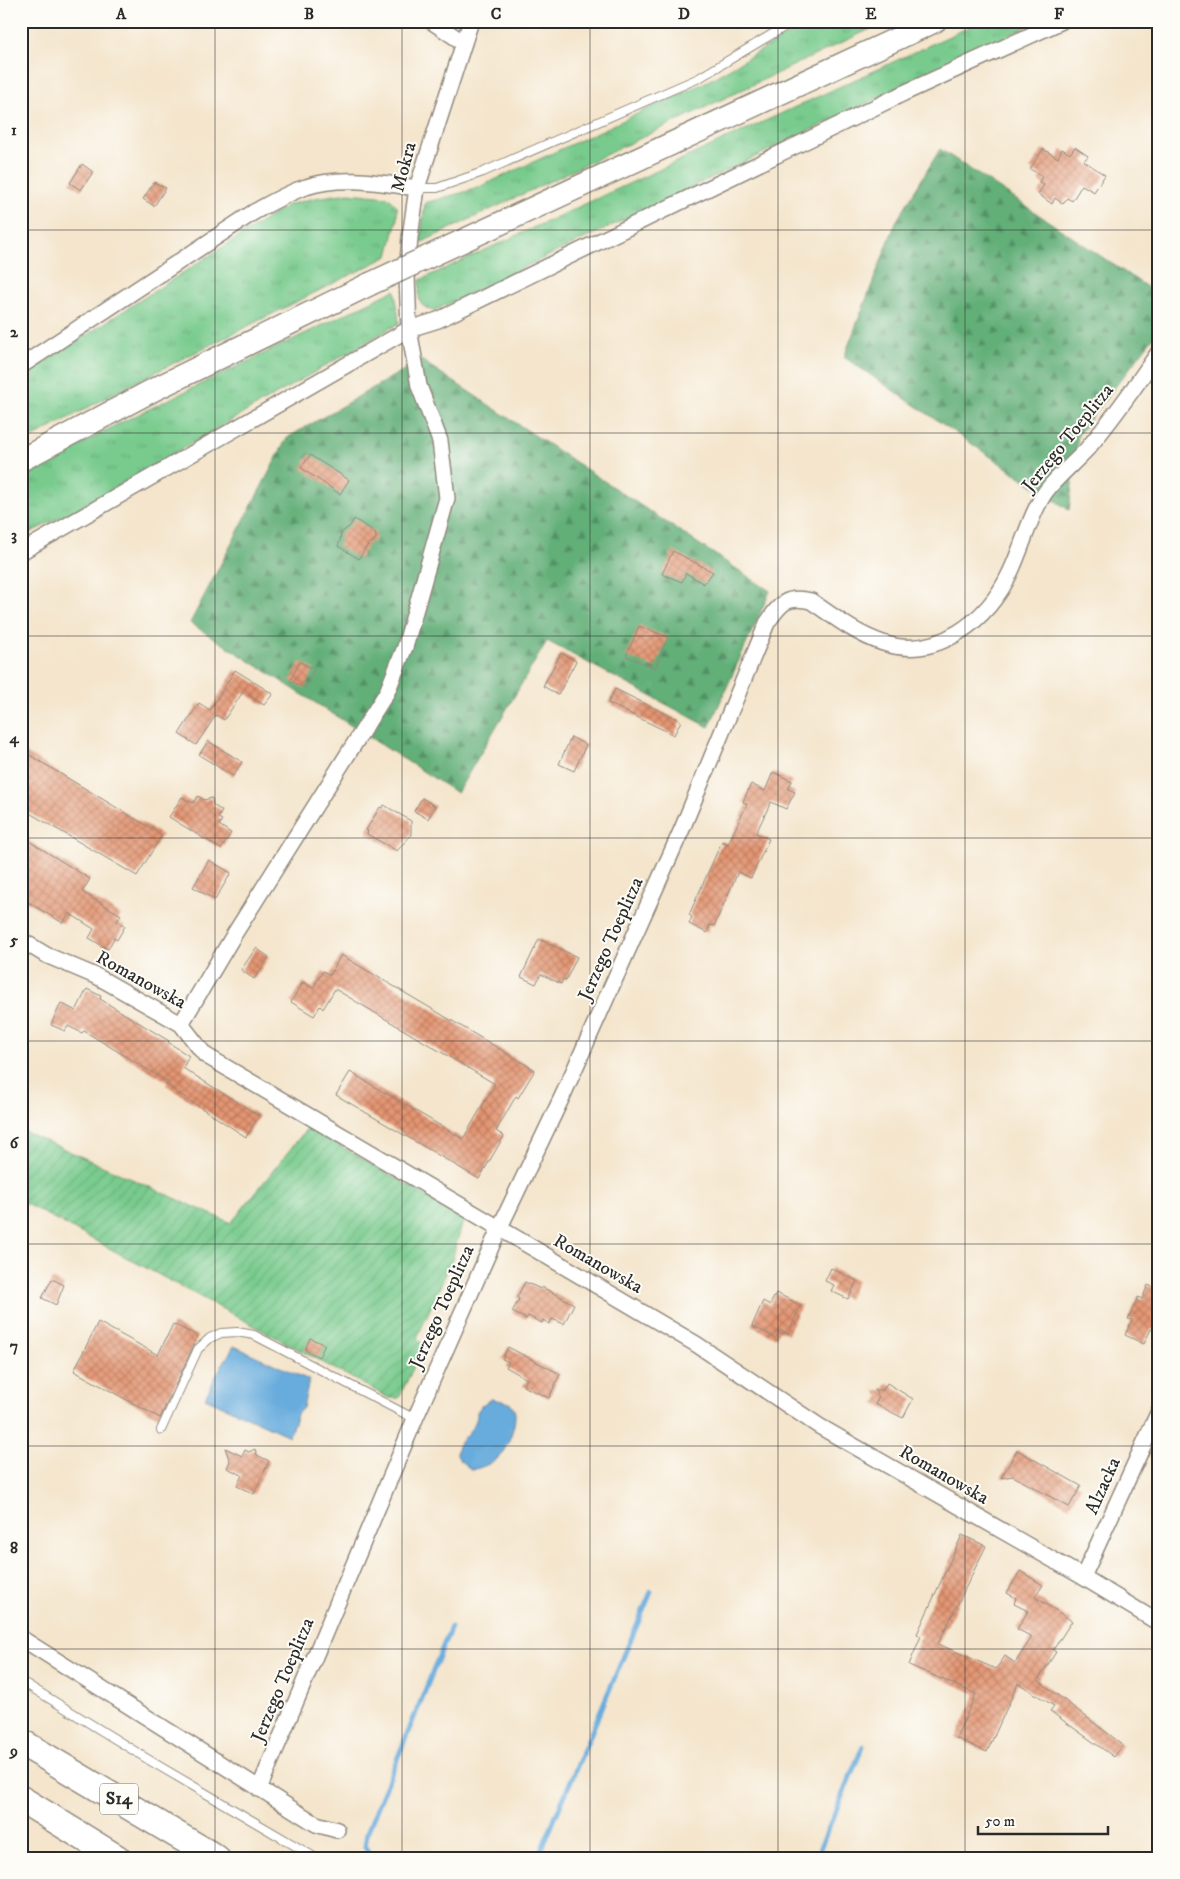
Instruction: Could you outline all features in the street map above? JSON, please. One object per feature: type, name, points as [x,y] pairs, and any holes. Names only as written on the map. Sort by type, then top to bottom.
[{"type":"highway","name":"S14","points":[[21,1742],[216,1858]]},
{"type":"highway","name":"S14","points":[[21,1799],[118,1858]]},
{"type":"main road","points":[[21,460],[155,389],[370,284],[935,21]]},
{"type":"street","points":[[431,21],[464,43]]},
{"type":"street","name":"Mokra","points":[[181,1024],[235,934],[387,692],[405,647],[447,498],[440,441],[419,386],[408,329],[407,276],[410,237],[417,188],[427,152],[438,124],[470,21]]},
{"type":"street","points":[[21,552],[408,329],[438,320],[904,93],[1062,21]]},
{"type":"street","points":[[21,366],[254,212],[286,194],[306,186],[327,182],[358,182],[417,188]]},
{"type":"street","name":"Jerzego Toeplitza","points":[[259,1789],[415,1419],[499,1229],[563,1095],[682,829],[763,631],[775,611],[789,599],[802,598],[811,601],[862,634],[884,643],[900,646],[933,644],[955,635],[968,627],[978,619],[1001,590],[1047,491],[1087,449],[1136,386],[1159,352]]},
{"type":"street","name":"Romanowska","points":[[21,940],[46,955],[98,977],[181,1024],[205,1056],[696,1344],[819,1426],[1159,1623]]},
{"type":"street","name":"Alzacka","points":[[1082,1577],[1159,1411]]},
{"type":"street","points":[[21,1638],[316,1824],[337,1830]]},
{"type":"lane","points":[[417,188],[437,188],[483,172],[699,78],[794,21]]},
{"type":"lane","points":[[161,1430],[198,1349],[210,1338],[221,1333],[237,1332],[254,1335],[415,1419]]},
{"type":"lane","points":[[21,1681],[316,1858]]},
{"type":"green space","points":[[814,21],[887,21],[420,243],[425,203],[475,189],[708,81]]},
{"type":"green space","points":[[982,21],[1039,21],[433,311],[423,306],[419,299],[420,280]]},
{"type":"green space","points":[[940,149],[1159,295],[1159,330],[1078,435],[1069,510],[844,357],[896,222]]},
{"type":"green space","points":[[349,193],[388,197],[397,206],[397,219],[388,256],[118,391],[21,444],[21,377],[288,205],[315,198]]},
{"type":"green space","points":[[395,290],[399,323],[87,504],[21,537],[21,479],[112,427]]},
{"type":"green space","points":[[421,360],[770,591],[709,727],[547,641],[457,793],[190,623],[287,438]]},
{"type":"green space","points":[[308,1127],[464,1218],[451,1262],[417,1338],[424,1345],[399,1398],[389,1398],[21,1201],[21,1130],[231,1223]]},
{"type":"water","points":[[234,1346],[309,1380],[303,1408],[297,1414],[289,1436],[205,1398]]},
{"type":"water","points":[[491,1399],[506,1402],[513,1407],[515,1418],[512,1434],[502,1454],[496,1460],[473,1470],[462,1462],[457,1455],[457,1448],[476,1421],[477,1412],[482,1405]]},
{"type":"building","points":[[1075,147],[1088,156],[1084,161],[1105,175],[1094,192],[1082,185],[1072,201],[1067,198],[1063,204],[1055,198],[1052,204],[1038,194],[1044,185],[1039,182],[1042,176],[1030,169],[1043,149],[1058,158],[1062,149],[1070,154]]},
{"type":"building","points":[[82,164],[93,172],[81,190],[70,183]]},
{"type":"building","points":[[154,182],[166,188],[154,206],[143,199]]},
{"type":"building","points":[[310,455],[349,480],[340,494],[301,468]]},
{"type":"building","points":[[354,519],[375,532],[376,538],[373,542],[369,543],[359,559],[338,546],[341,533],[350,526]]},
{"type":"building","points":[[673,551],[713,572],[704,584],[686,573],[682,582],[662,574]]},
{"type":"building","points":[[639,626],[668,637],[655,668],[626,656]]},
{"type":"building","points":[[561,653],[576,661],[558,695],[543,686]]},
{"type":"building","points":[[300,662],[314,669],[305,688],[290,681]]},
{"type":"building","points":[[235,670],[273,694],[264,705],[243,692],[224,720],[216,715],[196,745],[179,734],[199,703],[210,710]]},
{"type":"building","points":[[615,689],[681,721],[674,735],[608,703]]},
{"type":"building","points":[[571,737],[586,745],[574,771],[559,764]]},
{"type":"building","points":[[208,741],[242,762],[233,776],[199,755]]},
{"type":"building","points":[[21,750],[162,835],[137,876],[21,808]]},
{"type":"building","points":[[773,772],[792,781],[788,789],[795,792],[786,809],[771,802],[756,833],[769,839],[751,878],[738,872],[714,926],[710,925],[707,933],[689,924],[692,917],[689,915],[722,841],[728,844],[747,804],[743,802],[751,784],[765,791]]},
{"type":"building","points":[[198,796],[204,800],[212,798],[213,805],[222,811],[218,818],[222,820],[219,825],[231,833],[221,849],[169,817],[182,797],[193,803]]},
{"type":"building","points":[[422,798],[435,806],[428,819],[414,811]]},
{"type":"building","points":[[384,805],[411,821],[411,835],[397,851],[367,834],[368,831],[366,830],[380,807],[382,808]]},
{"type":"building","points":[[21,836],[90,879],[82,892],[121,915],[117,921],[125,926],[117,940],[114,938],[108,949],[89,938],[94,929],[69,913],[63,923],[21,898]]},
{"type":"building","points":[[209,860],[231,873],[215,900],[193,887]]},
{"type":"building","points":[[539,939],[577,957],[566,980],[563,979],[561,984],[541,974],[536,984],[521,977]]},
{"type":"building","points":[[256,948],[269,957],[254,979],[241,970]]},
{"type":"building","points":[[341,955],[535,1070],[518,1098],[516,1096],[496,1131],[504,1136],[479,1179],[336,1095],[350,1072],[463,1139],[495,1084],[335,989],[323,1009],[320,1006],[314,1016],[291,1002],[303,982],[313,988],[323,971],[330,975]]},
{"type":"building","points":[[87,989],[101,996],[100,999],[169,1041],[189,1056],[183,1068],[259,1116],[246,1137],[166,1085],[168,1082],[84,1031],[82,1033],[68,1026],[65,1031],[51,1025],[61,1003],[76,1011]]},
{"type":"building","points":[[831,1268],[857,1281],[848,1299],[831,1291],[834,1285],[825,1281]]},
{"type":"building","points":[[52,1279],[64,1285],[56,1305],[42,1298]]},
{"type":"building","points":[[525,1282],[541,1289],[542,1287],[574,1304],[564,1324],[552,1319],[549,1324],[543,1320],[542,1323],[528,1316],[526,1319],[512,1312]]},
{"type":"building","points":[[1148,1285],[1159,1290],[1159,1321],[1155,1331],[1151,1329],[1144,1344],[1125,1335],[1132,1320],[1128,1319],[1138,1297],[1142,1299]]},
{"type":"building","points":[[776,1293],[801,1305],[788,1334],[779,1330],[776,1338],[752,1326],[763,1301],[770,1305]]},
{"type":"building","points":[[98,1322],[158,1355],[173,1324],[198,1336],[160,1418],[74,1371]]},
{"type":"building","points":[[310,1338],[325,1345],[319,1357],[305,1350]]},
{"type":"building","points":[[508,1347],[560,1374],[549,1398],[523,1386],[527,1379],[506,1367],[509,1362],[502,1359]]},
{"type":"building","points":[[887,1383],[913,1399],[903,1418],[875,1404],[879,1397],[874,1390],[883,1390]]},
{"type":"building","points":[[225,1448],[242,1456],[245,1450],[249,1452],[255,1449],[257,1455],[269,1461],[254,1494],[237,1486],[242,1475],[227,1468],[230,1461]]},
{"type":"building","points":[[1017,1450],[1081,1486],[1069,1507],[1013,1476],[1001,1478]]},
{"type":"building","points":[[962,1535],[986,1546],[938,1644],[996,1669],[1005,1656],[1015,1663],[1032,1637],[1017,1629],[1028,1611],[1014,1604],[1016,1598],[1007,1593],[1020,1571],[1043,1585],[1035,1597],[1072,1621],[1053,1650],[1056,1652],[1038,1680],[1123,1745],[1114,1757],[1050,1711],[1054,1706],[1018,1683],[987,1752],[956,1738],[976,1694],[909,1665],[921,1636],[917,1634]]},
{"type":"waterway","points":[[538,1858],[651,1592]]},
{"type":"waterway","points":[[372,1858],[365,1847],[367,1833],[451,1627]]},
{"type":"waterway","points":[[816,1858],[863,1746]]}]
